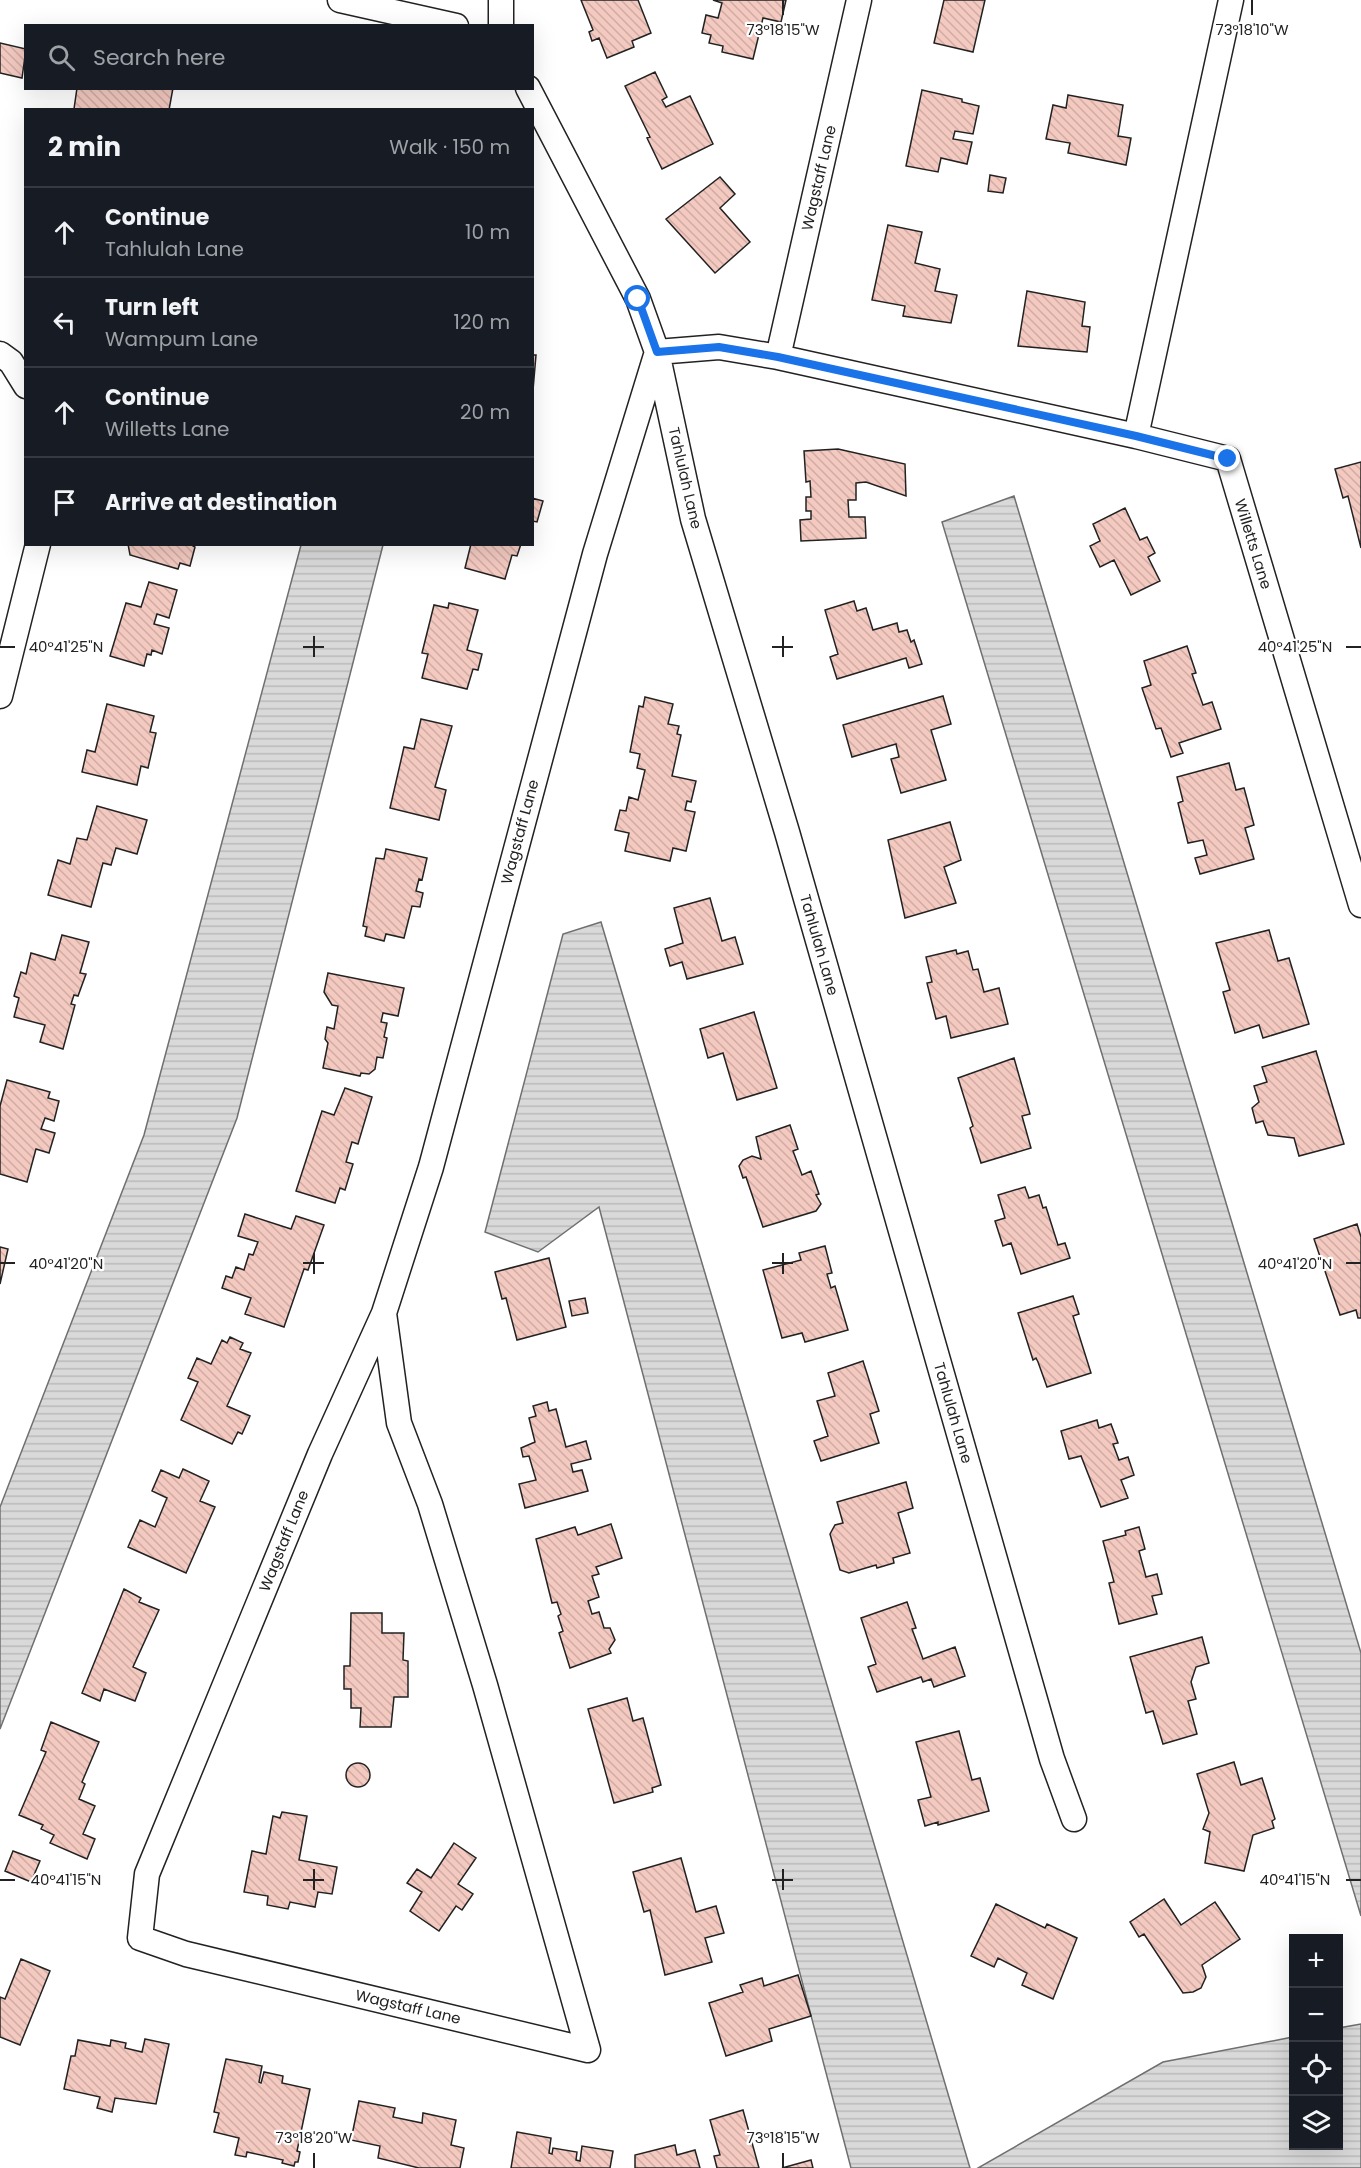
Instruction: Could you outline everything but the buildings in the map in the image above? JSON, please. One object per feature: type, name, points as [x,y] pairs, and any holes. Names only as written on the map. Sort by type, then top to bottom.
[{"type":"street","points":[[340,0],[447,24]]},
{"type":"street","points":[[501,0],[501,24]]},
{"type":"street","name":"Wagstaff Lane","points":[[778,357],[859,0]]},
{"type":"street","points":[[657,352],[719,347],[778,357],[1136,436],[1231,0]]},
{"type":"street","name":"Tahlulah Lane","points":[[529,90],[638,299],[657,352],[693,519],[787,831],[1052,1759],[1074,1819]]},
{"type":"street","name":"Wagstaff Lane","points":[[384,1313],[399,1423],[430,1504],[485,1685],[588,2050],[186,1954],[140,1938],[147,1874],[320,1454],[384,1313],[431,1167],[595,554],[657,352]]},
{"type":"street","points":[[0,354],[11,362],[24,383]]},
{"type":"street","name":"Willetts Lane","points":[[1136,436],[1228,459],[1361,905]]},
{"type":"street","points":[[0,696],[38,546]]},
{"type":"shaded area","points":[[1014,496],[1361,1653],[1361,1916],[942,522]]},
{"type":"shaded area","points":[[301,546],[383,546],[237,1118],[0,1729],[0,1507],[144,1135]]},
{"type":"shaded area","points":[[601,922],[970,2168],[851,2168],[599,1207],[538,1252],[485,1232],[563,934]]},
{"type":"shaded area","points":[[1361,2024],[1361,2168],[978,2168],[1163,2062],[1289,2038],[1289,2150],[1343,2150],[1343,2027]]},
{"type":"route","points":[[638,299],[657,352],[719,347],[778,357],[1136,436],[1228,459]]}]
